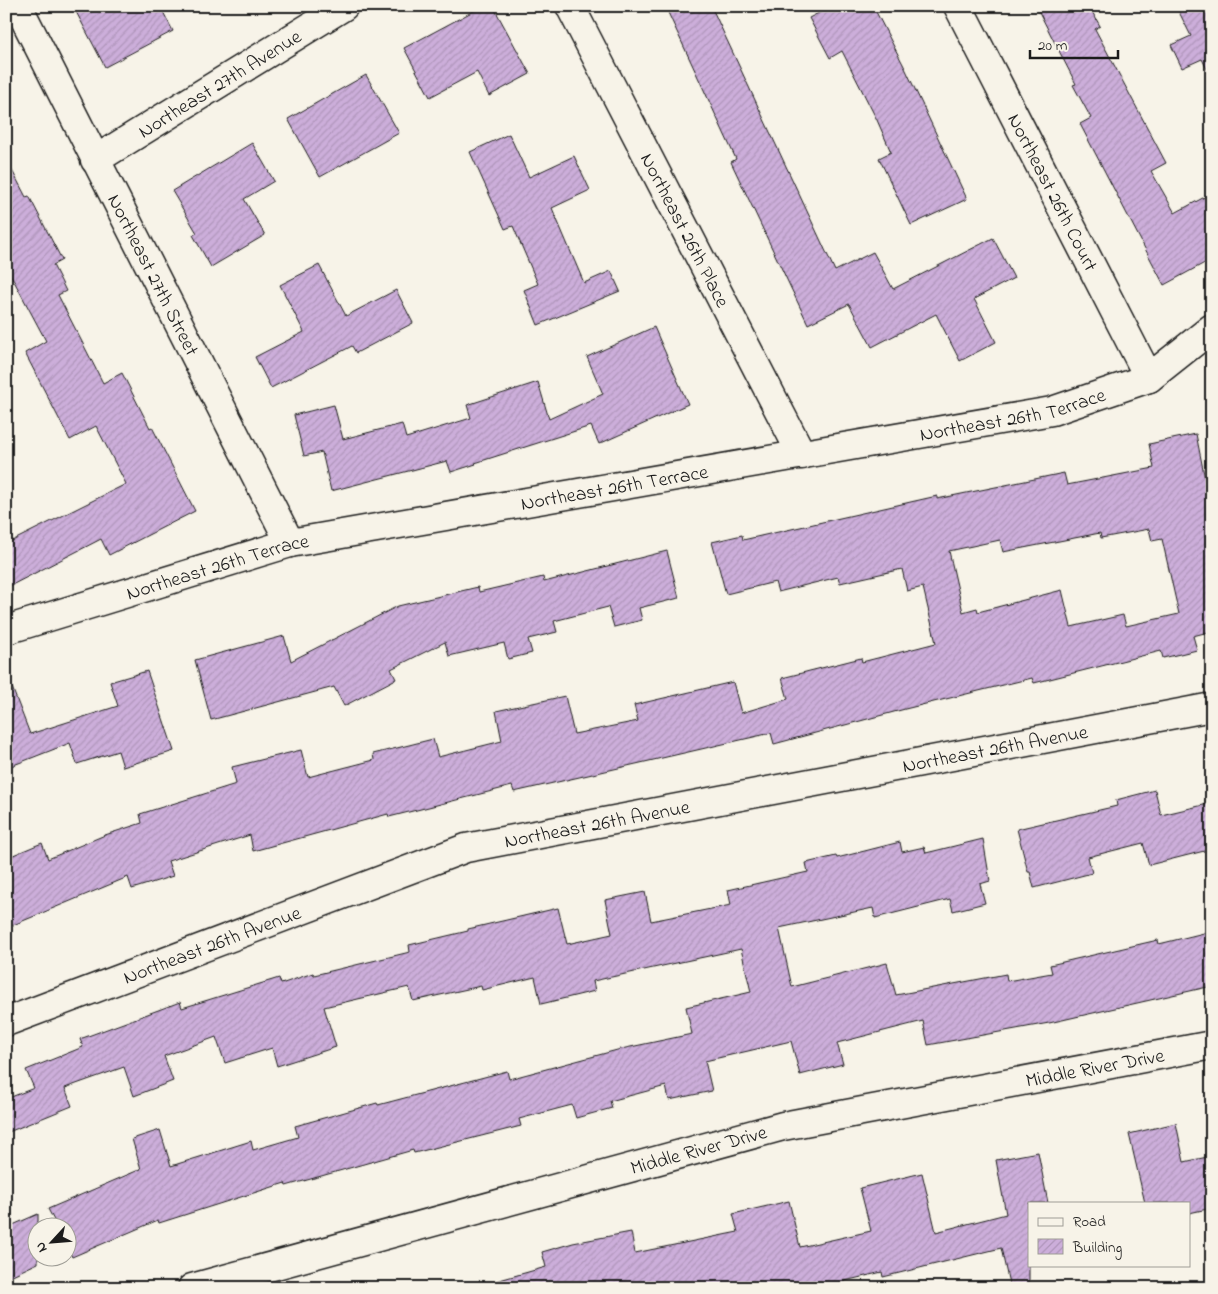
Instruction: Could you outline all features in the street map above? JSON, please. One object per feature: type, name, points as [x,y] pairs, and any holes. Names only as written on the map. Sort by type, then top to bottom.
[{"type":"street","name":"Northeast 27th Street","points":[[18,6],[290,543]]},
{"type":"street","name":"Northeast 27th Avenue","points":[[95,160],[344,6]]},
{"type":"street","name":"Northeast 26th Place","points":[[570,6],[802,455]]},
{"type":"street","name":"Northeast 26th Court","points":[[958,6],[1149,378]]},
{"type":"street","name":"Northeast 26th Terrace","points":[[6,630],[290,543],[1052,411],[1149,378],[1212,328]]},
{"type":"street","name":"Northeast 26th Avenue","points":[[6,1022],[466,848],[1212,707]]},
{"type":"street","name":"Middle River Drive","points":[[192,1288],[783,1126],[1212,1045]]},
{"type":"building","points":[[73,6],[160,6],[173,31],[105,67]]},
{"type":"building","points":[[483,6],[493,6],[530,74],[489,96],[477,72],[430,97],[404,48]]},
{"type":"building","points":[[665,6],[711,6],[835,271],[873,252],[893,289],[993,238],[1014,278],[974,299],[996,342],[960,361],[936,314],[872,347],[849,304],[808,324],[731,162],[736,159]]},
{"type":"building","points":[[832,6],[873,6],[905,68],[967,199],[911,225],[879,158],[891,152],[877,120],[842,51],[830,58],[809,18]]},
{"type":"building","points":[[1036,6],[1089,6],[1100,26],[1095,29],[1166,163],[1151,171],[1175,213],[1212,193],[1212,259],[1164,285],[1080,124],[1091,118],[1073,85],[1076,84]]},
{"type":"building","points":[[1176,6],[1212,6],[1212,79],[1202,59],[1182,68],[1171,45],[1191,36]]},
{"type":"building","points":[[366,75],[399,133],[320,177],[288,119]]},
{"type":"building","points":[[509,134],[529,177],[574,156],[590,190],[552,208],[584,283],[611,271],[620,291],[538,325],[524,290],[538,284],[513,226],[505,229],[470,152]]},
{"type":"building","points":[[252,143],[274,181],[244,199],[265,235],[211,267],[193,235],[197,233],[172,191]]},
{"type":"building","points":[[6,159],[26,197],[29,196],[62,260],[53,265],[66,291],[58,295],[103,383],[122,373],[195,511],[109,555],[101,539],[6,588],[6,544],[126,484],[96,426],[70,440],[25,353],[46,341],[6,266]]},
{"type":"building","points":[[319,265],[346,316],[396,290],[413,323],[356,353],[352,346],[271,388],[255,357],[304,332],[280,285]]},
{"type":"building","points":[[654,327],[688,404],[599,444],[591,426],[451,472],[447,461],[331,491],[322,452],[304,456],[294,415],[334,405],[343,439],[402,424],[406,438],[471,418],[467,405],[538,382],[549,419],[603,394],[587,357]]},
{"type":"building","points":[[1196,434],[1212,514],[1212,631],[1193,636],[1197,650],[1163,658],[1161,651],[1034,683],[1032,678],[774,744],[771,733],[514,792],[512,786],[389,817],[388,814],[253,851],[250,835],[168,861],[173,876],[132,889],[128,877],[6,928],[6,858],[42,843],[48,859],[105,835],[142,823],[140,814],[236,784],[232,767],[301,750],[308,777],[374,760],[373,754],[433,739],[438,757],[502,741],[496,711],[565,696],[574,734],[638,721],[634,705],[733,682],[741,713],[788,699],[782,678],[861,658],[862,662],[936,643],[923,587],[907,591],[902,569],[840,583],[838,577],[778,592],[775,582],[726,594],[712,542],[742,535],[743,540],[937,496],[937,499],[1064,473],[1067,485],[1154,468],[1149,444]],"holes":[[[1149,529],[1152,541],[1162,539],[1179,614],[1126,626],[1123,615],[1071,627],[1062,590],[978,612],[977,608],[963,612],[949,551],[1000,540],[1003,552],[1100,533],[1101,538]]]},
{"type":"building","points":[[667,551],[679,598],[639,608],[642,620],[614,627],[608,607],[554,621],[557,632],[528,639],[532,653],[508,659],[504,643],[449,656],[445,642],[391,669],[396,679],[344,706],[334,687],[211,720],[195,660],[284,636],[291,661],[398,606],[478,587],[479,592],[543,577],[544,582]]},
{"type":"building","points":[[147,671],[174,751],[123,767],[118,751],[77,764],[70,743],[6,768],[6,678],[8,677],[30,734],[118,706],[110,682]]},
{"type":"building","points":[[1155,790],[1161,815],[1212,803],[1212,849],[1149,865],[1143,843],[1088,857],[1092,873],[1034,888],[1017,829],[1117,806],[1116,800]]},
{"type":"building","points":[[983,839],[990,881],[980,884],[985,903],[953,911],[950,899],[875,918],[873,908],[779,928],[792,987],[887,963],[896,995],[1006,974],[1007,981],[1052,973],[1050,965],[1158,940],[1159,944],[1212,931],[1212,986],[1049,1023],[928,1045],[923,1021],[837,1043],[843,1064],[800,1075],[791,1041],[705,1061],[712,1091],[669,1100],[666,1086],[610,1101],[612,1108],[576,1118],[572,1105],[519,1119],[521,1126],[414,1153],[413,1150],[286,1186],[285,1183],[159,1223],[158,1220],[78,1254],[78,1216],[52,1216],[48,1209],[141,1169],[132,1139],[160,1130],[171,1166],[251,1141],[253,1150],[298,1137],[295,1126],[377,1103],[378,1105],[507,1071],[509,1079],[621,1049],[692,1034],[686,1007],[751,992],[741,949],[593,981],[595,991],[541,1004],[535,977],[482,990],[481,986],[413,1001],[409,987],[324,1007],[336,1047],[277,1066],[272,1048],[225,1063],[216,1037],[164,1056],[173,1081],[134,1096],[124,1067],[65,1088],[72,1106],[6,1133],[6,1099],[34,1088],[26,1070],[83,1047],[80,1039],[180,1002],[182,1008],[279,978],[281,984],[313,973],[314,975],[410,952],[409,945],[558,908],[567,944],[612,934],[605,900],[645,892],[651,921],[731,905],[728,890],[808,872],[806,863],[836,856],[837,858],[900,842],[902,852],[924,847],[926,853]]},
{"type":"building","points":[[1176,1123],[1184,1162],[1212,1156],[1212,1208],[1190,1213],[1190,1202],[1145,1202],[1129,1134]]},
{"type":"building","points":[[1038,1152],[1048,1202],[1028,1202],[1029,1288],[1010,1288],[1001,1248],[883,1277],[882,1272],[816,1288],[497,1288],[496,1281],[546,1267],[542,1252],[573,1243],[631,1232],[635,1253],[738,1232],[733,1214],[789,1201],[800,1247],[871,1231],[860,1188],[922,1173],[936,1232],[1006,1214],[996,1160]]},
{"type":"building","points":[[28,1218],[28,1266],[32,1266],[6,1278],[6,1228]]}]
